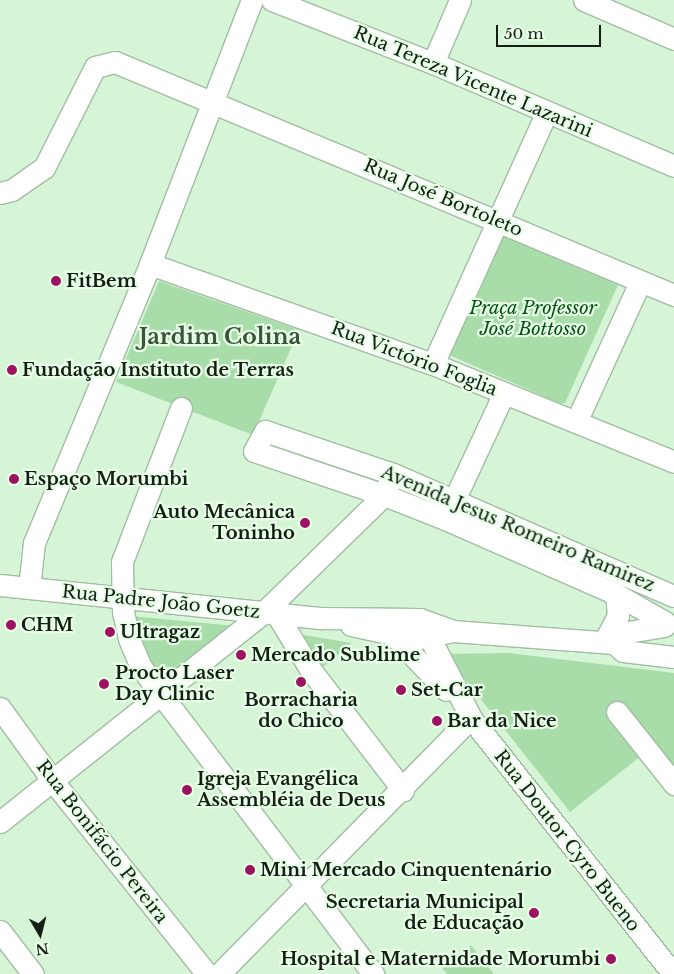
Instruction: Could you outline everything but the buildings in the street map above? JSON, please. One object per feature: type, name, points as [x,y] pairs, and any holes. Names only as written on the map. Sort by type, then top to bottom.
[{"type":"street","points":[[29,588],[34,543],[150,264],[252,0]]},
{"type":"street","name":"Rua Tereza Vicente Lazarini","points":[[272,0],[433,63],[546,114],[674,166]]},
{"type":"street","points":[[433,63],[460,0]]},
{"type":"street","points":[[584,0],[674,38]]},
{"type":"street","name":"Rua José Bortoleto","points":[[0,193],[12,190],[44,168],[95,66],[115,62],[498,220],[674,295]]},
{"type":"street","points":[[433,364],[546,114]]},
{"type":"street","name":"Rua Victório Foglia","points":[[150,264],[433,364],[674,462]]},
{"type":"street","points":[[576,422],[640,282]]},
{"type":"street","points":[[445,519],[504,393]]},
{"type":"street","points":[[181,408],[122,562],[123,598],[129,639],[141,667],[373,974]]},
{"type":"street","name":"Avenida Jesus Romeiro Ramirez","points":[[667,619],[616,594],[445,519],[384,495],[254,451],[265,431],[393,474],[454,498],[674,596]]},
{"type":"street","points":[[0,822],[160,693],[270,613],[384,495],[393,474]]},
{"type":"street","name":"Rua Padre João Goetz","points":[[0,585],[322,618],[417,624]]},
{"type":"street","points":[[609,642],[618,616],[616,594]]},
{"type":"street","points":[[270,613],[310,669],[403,790]]},
{"type":"street","name":"Rua Padre João Goetz","points":[[322,618],[396,638]]},
{"type":"street","points":[[609,642],[622,633],[667,619],[665,641],[674,656]]},
{"type":"street","points":[[396,638],[397,627],[417,624],[453,631],[609,642],[623,651],[674,656]]},
{"type":"street","points":[[396,638],[417,624]]},
{"type":"street","name":"Rua Doutor Cyro Bueno","points":[[417,624],[467,713]]},
{"type":"street","name":"Rua Doutor Cyro Bueno","points":[[396,638],[467,713],[673,974]]},
{"type":"street","name":"Rua Bonifácio Pereira","points":[[0,708],[52,780],[207,974]]},
{"type":"street","points":[[617,712],[674,784]]},
{"type":"street","points":[[219,974],[403,790],[467,713]]},
{"type":"street","points":[[0,931],[33,974]]},
{"type":"green space","name":"Praça Professor José Bottosso","points":[[502,236],[618,285],[565,403],[559,403],[449,355]]},
{"type":"green space","points":[[159,281],[299,330],[253,435],[116,382]]},
{"type":"green space","points":[[130,616],[235,626],[163,685],[147,663]]},
{"type":"green space","points":[[303,635],[352,643],[322,668],[301,642]]},
{"type":"green space","points":[[509,653],[674,673],[674,774],[641,756],[570,812],[445,654]]},
{"type":"green space","points":[[471,945],[494,974],[447,974],[442,968]]},
{"type":"place","name":"FitBem","points":[[56,281]]},
{"type":"place","name":"Fundação Instituto de Terras","points":[[12,370]]},
{"type":"place","name":"Espaço Morumbi","points":[[14,479]]},
{"type":"place","name":"Auto Mecânica Toninho","points":[[305,523]]},
{"type":"place","name":"CHM","points":[[11,625]]},
{"type":"place","name":"Ultragaz","points":[[110,632]]},
{"type":"place","name":"Mercado Sublime","points":[[241,655]]},
{"type":"place","name":"Borracharia do Chico","points":[[301,682]]},
{"type":"place","name":"Procto Laser Day Clinic","points":[[104,684]]},
{"type":"place","name":"Set-Car","points":[[401,690]]},
{"type":"place","name":"Bar da Nice","points":[[437,721]]},
{"type":"place","name":"Igreja Evangélica Assembléia de Deus","points":[[187,790]]},
{"type":"place","name":"Mini Mercado Cinquentenário","points":[[250,870]]},
{"type":"place","name":"Secretaria Municipal de Educação","points":[[534,913]]},
{"type":"place","name":"Hospital e Maternidade Morumbi","points":[[611,959]]},
{"type":"district","name":"Jardim Colina","points":[[220,337]]}]
